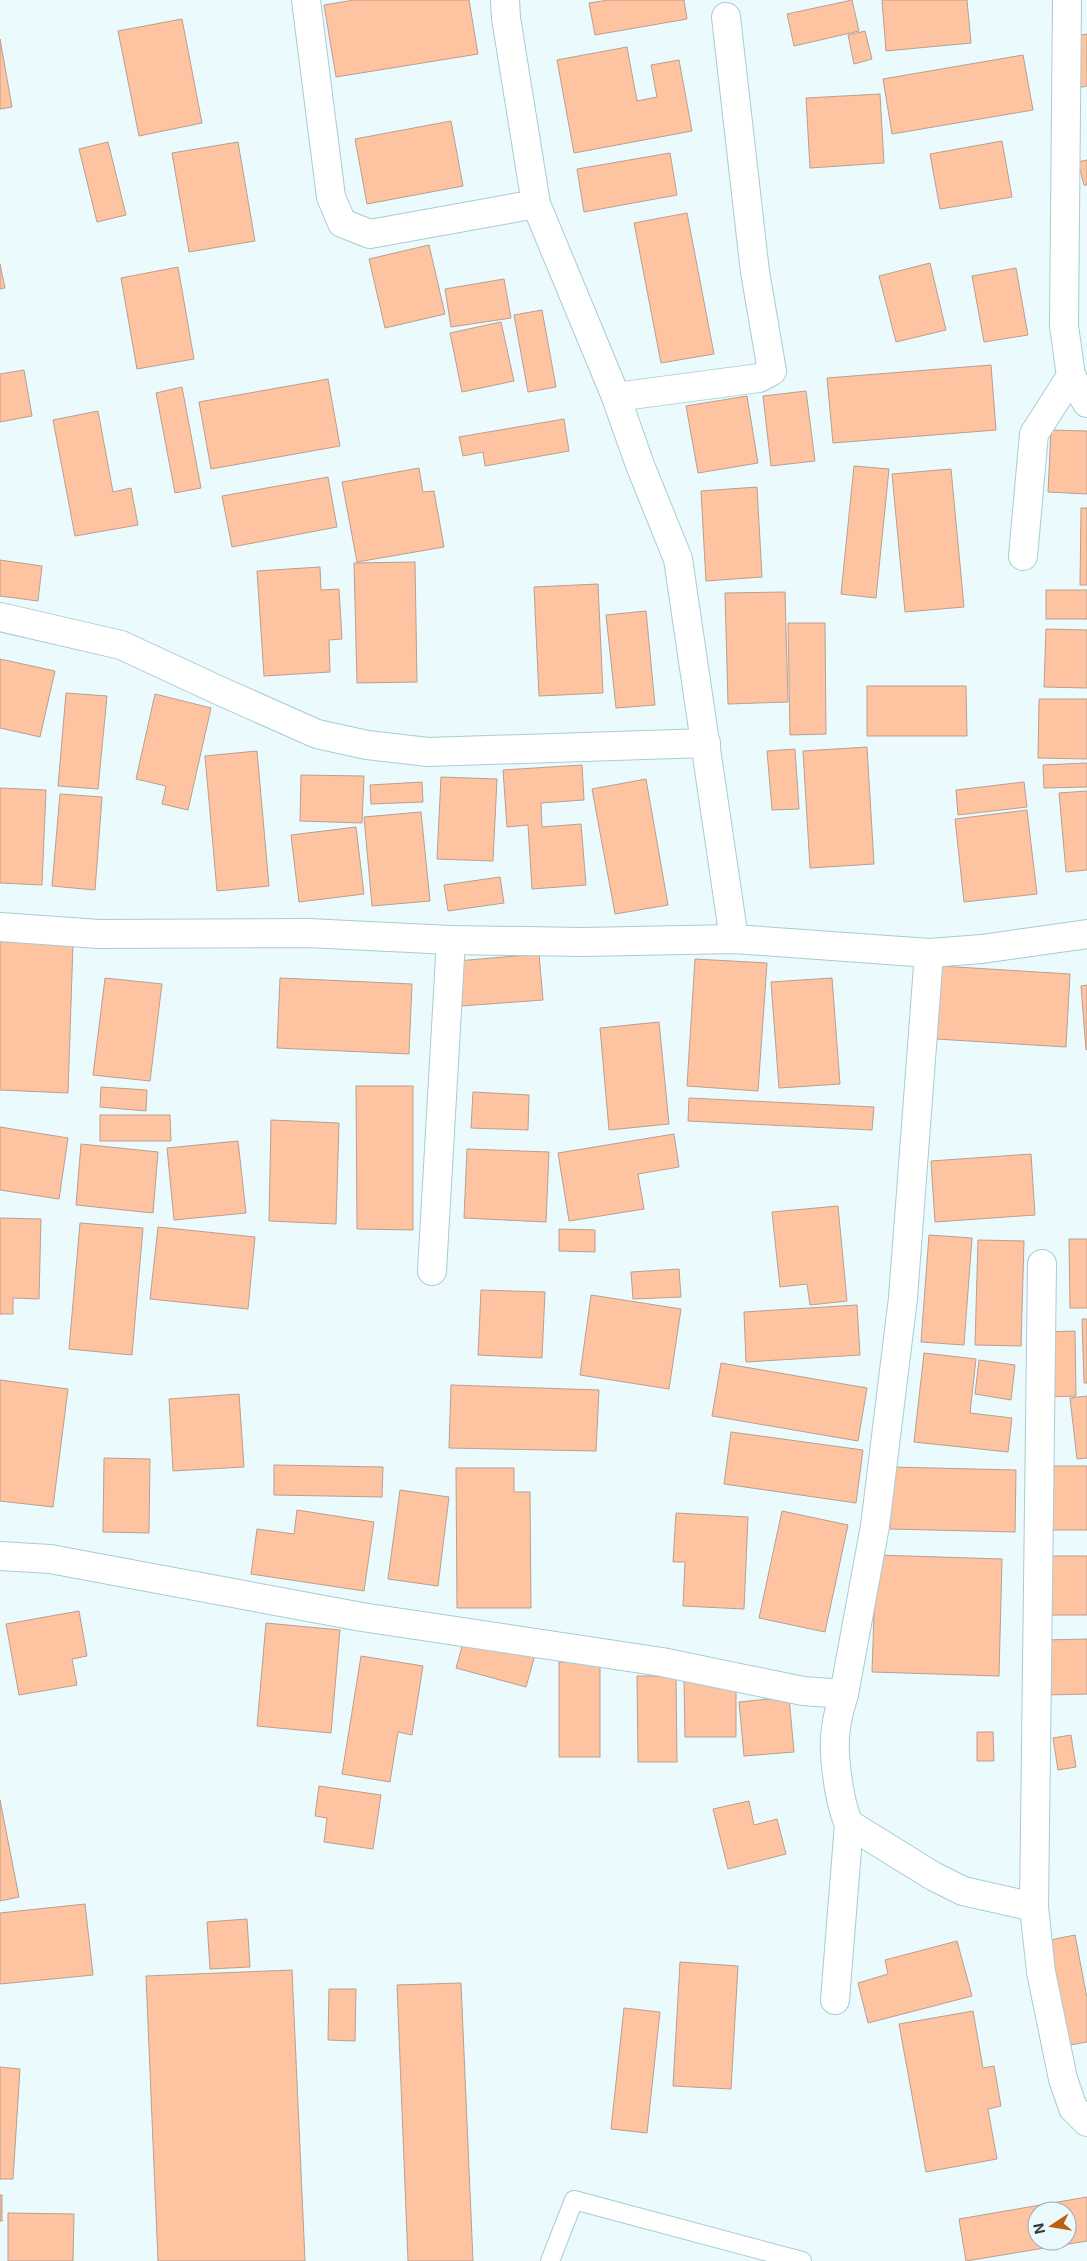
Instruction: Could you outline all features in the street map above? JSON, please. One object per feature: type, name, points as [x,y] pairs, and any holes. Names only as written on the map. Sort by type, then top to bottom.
[{"type":"street","points":[[306,0],[331,197],[342,223],[370,234],[536,204]]},
{"type":"street","points":[[505,0],[506,18],[536,204],[616,397],[678,559],[734,939]]},
{"type":"street","points":[[1066,0],[1064,326],[1071,376],[1087,404]]},
{"type":"street","points":[[616,397],[759,378],[772,371],[755,272],[726,17]]},
{"type":"street","points":[[1023,556],[1034,434],[1071,376]]},
{"type":"street","points":[[0,617],[121,645],[317,734],[367,745],[428,752],[706,743]]},
{"type":"street","points":[[0,927],[99,934],[308,933],[451,940],[583,942],[734,939],[929,954],[982,949],[1087,934]]},
{"type":"street","points":[[432,1271],[451,940]]},
{"type":"street","points":[[835,2000],[849,1824],[840,1796],[835,1730],[844,1694],[875,1526],[903,1298],[929,954]]},
{"type":"street","points":[[1042,1264],[1034,1907],[1041,1972],[1063,2078],[1073,2108],[1087,2122]]},
{"type":"street","points":[[0,1556],[50,1559],[362,1617],[662,1662],[803,1691],[844,1694]]},
{"type":"street","points":[[849,1824],[933,1876],[963,1891],[1034,1907]]},
{"type":"lane","points":[[550,2261],[574,2200],[802,2261]]},
{"type":"building","points":[[354,0],[469,0],[478,54],[336,77],[324,5]]},
{"type":"building","points":[[609,0],[684,0],[687,19],[595,35],[589,3]]},
{"type":"building","points":[[852,0],[859,31],[794,46],[787,14]]},
{"type":"building","points":[[882,0],[967,0],[971,43],[886,51]]},
{"type":"building","points":[[182,19],[202,123],[139,136],[118,31]]},
{"type":"building","points":[[865,31],[872,59],[854,64],[848,35]]},
{"type":"building","points":[[1087,34],[1087,86],[1078,88],[1069,37]]},
{"type":"building","points":[[0,39],[12,107],[0,109]]},
{"type":"building","points":[[627,47],[637,101],[657,97],[651,65],[679,60],[692,131],[574,153],[557,60]]},
{"type":"building","points":[[1023,55],[1033,110],[892,134],[883,79]]},
{"type":"building","points":[[880,94],[884,163],[810,168],[806,98]]},
{"type":"building","points":[[451,121],[463,186],[367,204],[355,139]]},
{"type":"building","points":[[1002,141],[1012,197],[940,209],[930,154]]},
{"type":"building","points":[[108,142],[126,215],[97,222],[79,149]]},
{"type":"building","points":[[238,142],[255,241],[189,252],[172,153]]},
{"type":"building","points":[[670,153],[677,195],[584,212],[577,169]]},
{"type":"building","points":[[1087,160],[1087,185],[1084,185],[1078,162]]},
{"type":"building","points":[[687,213],[714,354],[661,363],[634,223]]},
{"type":"building","points":[[429,245],[445,314],[385,328],[369,259]]},
{"type":"building","points":[[930,263],[946,330],[896,342],[879,276]]},
{"type":"building","points":[[0,264],[5,288],[0,289]]},
{"type":"building","points":[[178,267],[194,359],[137,369],[121,278]]},
{"type":"building","points":[[1016,268],[1028,335],[984,342],[972,276]]},
{"type":"building","points":[[504,279],[511,318],[451,327],[445,289]]},
{"type":"building","points":[[542,310],[556,387],[528,392],[514,315]]},
{"type":"building","points":[[501,322],[514,381],[462,392],[450,333]]},
{"type":"building","points":[[991,365],[996,430],[833,443],[827,378]]},
{"type":"building","points":[[24,370],[32,416],[0,422],[0,374]]},
{"type":"building","points":[[328,379],[340,446],[211,469],[199,402]]},
{"type":"building","points":[[182,387],[201,488],[175,493],[156,393]]},
{"type":"building","points":[[806,391],[815,461],[771,466],[763,396]]},
{"type":"building","points":[[747,396],[758,463],[698,473],[686,406]]},
{"type":"building","points":[[98,411],[113,492],[131,488],[138,525],[75,536],[53,420]]},
{"type":"building","points":[[564,419],[569,451],[485,466],[483,452],[463,456],[459,437]]},
{"type":"building","points":[[1051,430],[1087,431],[1087,494],[1048,492]]},
{"type":"building","points":[[854,466],[889,469],[876,598],[841,594]]},
{"type":"building","points":[[419,468],[423,492],[434,491],[444,547],[357,562],[342,482]]},
{"type":"building","points":[[951,469],[964,607],[905,612],[892,474]]},
{"type":"building","points":[[328,477],[337,527],[232,547],[222,496]]},
{"type":"building","points":[[757,487],[762,577],[706,581],[701,491]]},
{"type":"building","points":[[1081,508],[1087,508],[1087,585],[1080,585]]},
{"type":"building","points":[[0,560],[42,566],[38,601],[0,596]]},
{"type":"building","points":[[415,562],[417,682],[357,683],[354,563]]},
{"type":"building","points":[[320,567],[321,590],[339,589],[342,639],[329,640],[330,672],[264,676],[257,571]]},
{"type":"building","points":[[598,584],[603,693],[539,696],[534,587]]},
{"type":"building","points":[[1046,590],[1087,590],[1087,619],[1046,619]]},
{"type":"building","points":[[785,592],[788,702],[728,704],[725,593]]},
{"type":"building","points":[[646,611],[655,705],[616,708],[606,615]]},
{"type":"building","points":[[788,623],[825,623],[826,734],[790,735]]},
{"type":"building","points":[[1046,629],[1087,630],[1087,688],[1044,687]]},
{"type":"building","points":[[0,659],[55,671],[40,737],[0,728]]},
{"type":"building","points":[[867,686],[966,686],[967,736],[867,736]]},
{"type":"building","points":[[66,693],[107,696],[98,789],[58,786]]},
{"type":"building","points":[[155,694],[211,708],[188,810],[162,804],[166,786],[136,779]]},
{"type":"building","points":[[1039,699],[1087,699],[1087,759],[1038,758]]},
{"type":"building","points":[[867,747],[874,864],[810,868],[803,751]]},
{"type":"building","points":[[795,749],[799,809],[772,810],[767,751]]},
{"type":"building","points":[[257,751],[269,886],[217,891],[205,756]]},
{"type":"building","points":[[1087,763],[1087,787],[1044,788],[1043,765]]},
{"type":"building","points":[[582,765],[584,800],[541,803],[542,827],[581,824],[586,885],[532,889],[528,825],[507,827],[503,770]]},
{"type":"building","points":[[301,775],[364,776],[362,823],[300,821]]},
{"type":"building","points":[[441,777],[497,779],[493,861],[437,859]]},
{"type":"building","points":[[646,779],[668,905],[615,914],[592,789]]},
{"type":"building","points":[[422,782],[423,802],[371,804],[370,785]]},
{"type":"building","points":[[1024,782],[1027,807],[958,815],[956,790]]},
{"type":"building","points":[[0,788],[46,790],[42,885],[0,883]]},
{"type":"building","points":[[1087,791],[1087,870],[1066,872],[1059,793]]},
{"type":"building","points":[[60,794],[102,797],[95,890],[52,886]]},
{"type":"building","points":[[1027,810],[1037,894],[964,902],[955,819]]},
{"type":"building","points":[[421,812],[430,901],[372,906],[364,817]]},
{"type":"building","points":[[356,827],[364,894],[299,902],[291,835]]},
{"type":"building","points":[[500,877],[504,903],[448,911],[444,885]]},
{"type":"building","points":[[0,941],[73,944],[68,1093],[0,1090]]},
{"type":"building","points":[[539,954],[543,1000],[461,1006],[457,961]]},
{"type":"building","points":[[695,959],[767,963],[758,1091],[687,1086]]},
{"type":"building","points":[[940,966],[1070,974],[1066,1047],[936,1039]]},
{"type":"building","points":[[105,978],[162,984],[150,1081],[93,1075]]},
{"type":"building","points":[[280,978],[412,984],[409,1054],[277,1048]]},
{"type":"building","points":[[832,978],[840,1084],[779,1088],[771,982]]},
{"type":"building","points":[[1087,985],[1087,1049],[1086,1050],[1081,986]]},
{"type":"building","points":[[659,1022],[669,1124],[609,1130],[600,1028]]},
{"type":"building","points":[[356,1086],[413,1086],[413,1230],[357,1229]]},
{"type":"building","points":[[101,1087],[147,1090],[146,1111],[100,1107]]},
{"type":"building","points":[[473,1092],[529,1095],[528,1130],[471,1128]]},
{"type":"building","points":[[689,1098],[874,1107],[872,1130],[688,1121]]},
{"type":"building","points":[[100,1115],[170,1115],[171,1141],[100,1141]]},
{"type":"building","points":[[271,1120],[339,1123],[336,1224],[269,1221]]},
{"type":"building","points":[[0,1127],[68,1138],[59,1199],[0,1190]]},
{"type":"building","points":[[674,1134],[679,1167],[638,1174],[644,1209],[569,1221],[558,1153]]},
{"type":"building","points":[[238,1141],[246,1213],[174,1220],[167,1148]]},
{"type":"building","points":[[81,1144],[158,1152],[153,1213],[76,1205]]},
{"type":"building","points":[[467,1149],[549,1152],[546,1222],[464,1218]]},
{"type":"building","points":[[1031,1154],[1035,1215],[935,1222],[931,1161]]},
{"type":"building","points":[[838,1206],[847,1301],[810,1305],[807,1284],[780,1287],[772,1212]]},
{"type":"building","points":[[0,1218],[41,1219],[39,1299],[13,1298],[13,1314],[0,1314]]},
{"type":"building","points":[[80,1223],[143,1228],[132,1355],[69,1349]]},
{"type":"building","points":[[158,1227],[255,1237],[248,1309],[150,1299]]},
{"type":"building","points":[[559,1229],[595,1230],[595,1252],[559,1251]]},
{"type":"building","points":[[929,1235],[972,1238],[964,1345],[921,1342]]},
{"type":"building","points":[[1069,1239],[1087,1239],[1087,1308],[1070,1308]]},
{"type":"building","points":[[978,1240],[1024,1241],[1021,1346],[975,1345]]},
{"type":"building","points":[[679,1269],[681,1297],[633,1299],[631,1272]]},
{"type":"building","points":[[481,1290],[545,1292],[542,1358],[478,1355]]},
{"type":"building","points":[[591,1295],[681,1309],[669,1389],[580,1375]]},
{"type":"building","points":[[857,1305],[860,1355],[746,1362],[744,1312]]},
{"type":"building","points":[[1082,1319],[1087,1319],[1087,1383],[1084,1383]]},
{"type":"building","points":[[1075,1331],[1076,1396],[1047,1397],[1046,1332]]},
{"type":"building","points":[[924,1353],[976,1359],[970,1413],[1012,1418],[1008,1452],[914,1442]]},
{"type":"building","points":[[979,1360],[1015,1365],[1011,1400],[975,1394]]},
{"type":"building","points":[[721,1363],[867,1388],[858,1441],[712,1416]]},
{"type":"building","points":[[0,1380],[68,1389],[53,1507],[0,1501]]},
{"type":"building","points":[[451,1385],[599,1390],[596,1451],[449,1448]]},
{"type":"building","points":[[239,1394],[244,1467],[173,1471],[169,1399]]},
{"type":"building","points":[[1087,1396],[1087,1458],[1077,1459],[1070,1398]]},
{"type":"building","points":[[731,1432],[863,1450],[856,1503],[724,1484]]},
{"type":"building","points":[[104,1458],[150,1459],[149,1533],[103,1532]]},
{"type":"building","points":[[274,1465],[383,1467],[382,1497],[274,1495]]},
{"type":"building","points":[[1047,1466],[1087,1466],[1087,1530],[1047,1530]]},
{"type":"building","points":[[891,1467],[1016,1470],[1015,1532],[890,1529]]},
{"type":"building","points":[[456,1468],[514,1468],[514,1492],[530,1492],[531,1608],[457,1608]]},
{"type":"building","points":[[400,1490],[449,1497],[438,1586],[388,1579]]},
{"type":"building","points":[[297,1510],[374,1522],[364,1591],[251,1574],[257,1529],[294,1534]]},
{"type":"building","points":[[782,1511],[848,1525],[825,1632],[759,1618]]},
{"type":"building","points":[[676,1513],[748,1517],[744,1609],[683,1606],[685,1562],[673,1562]]},
{"type":"building","points":[[876,1555],[1002,1559],[999,1676],[872,1672]]},
{"type":"building","points":[[1043,1556],[1087,1556],[1087,1615],[1042,1615]]},
{"type":"building","points":[[79,1611],[87,1656],[72,1659],[77,1685],[19,1695],[6,1624]]},
{"type":"building","points":[[266,1623],[340,1630],[331,1733],[257,1726]]},
{"type":"building","points":[[465,1636],[535,1655],[526,1687],[456,1668]]},
{"type":"building","points":[[1087,1639],[1087,1694],[1045,1695],[1044,1640]]},
{"type":"building","points":[[361,1656],[423,1666],[412,1735],[398,1732],[390,1782],[342,1774]]},
{"type":"building","points":[[559,1662],[600,1662],[600,1757],[559,1757]]},
{"type":"building","points":[[637,1676],[676,1676],[677,1762],[638,1762]]},
{"type":"building","points":[[736,1679],[736,1737],[685,1737],[684,1680]]},
{"type":"building","points":[[789,1697],[794,1752],[744,1756],[739,1702]]},
{"type":"building","points":[[977,1732],[993,1732],[994,1761],[977,1761]]},
{"type":"building","points":[[1071,1735],[1076,1767],[1058,1770],[1053,1738]]},
{"type":"building","points":[[319,1786],[381,1795],[373,1849],[324,1842],[327,1818],[315,1816]]},
{"type":"building","points":[[0,1800],[19,1897],[0,1901]]},
{"type":"building","points":[[749,1801],[754,1825],[777,1819],[786,1854],[728,1869],[713,1809]]},
{"type":"building","points":[[85,1904],[93,1975],[0,1984],[0,1913]]},
{"type":"building","points":[[247,1919],[250,1967],[210,1969],[207,1922]]},
{"type":"building","points":[[1075,1935],[1087,1998],[1087,2042],[1065,2046],[1045,1941]]},
{"type":"building","points":[[957,1941],[972,1996],[868,2023],[858,1983],[888,1974],[885,1960]]},
{"type":"building","points":[[680,1962],[738,1966],[731,2089],[673,2086]]},
{"type":"building","points":[[292,1970],[305,2261],[158,2261],[146,1976]]},
{"type":"building","points":[[461,1983],[473,2261],[408,2261],[397,1985]]},
{"type":"building","points":[[329,1989],[356,1989],[355,2041],[328,2040]]},
{"type":"building","points":[[624,2008],[660,2012],[647,2133],[611,2129]]},
{"type":"building","points":[[973,2011],[983,2068],[994,2066],[1001,2106],[988,2109],[997,2159],[926,2172],[899,2024]]},
{"type":"building","points":[[0,2067],[20,2069],[13,2179],[0,2179]]},
{"type":"building","points":[[0,2195],[2,2195],[2,2221],[0,2221]]},
{"type":"building","points":[[1087,2197],[1087,2241],[1077,2243],[1077,2201],[1064,2201]]},
{"type":"building","points":[[1027,2207],[1027,2251],[966,2261],[959,2219]]},
{"type":"building","points":[[8,2213],[74,2214],[73,2261],[8,2261]]}]
